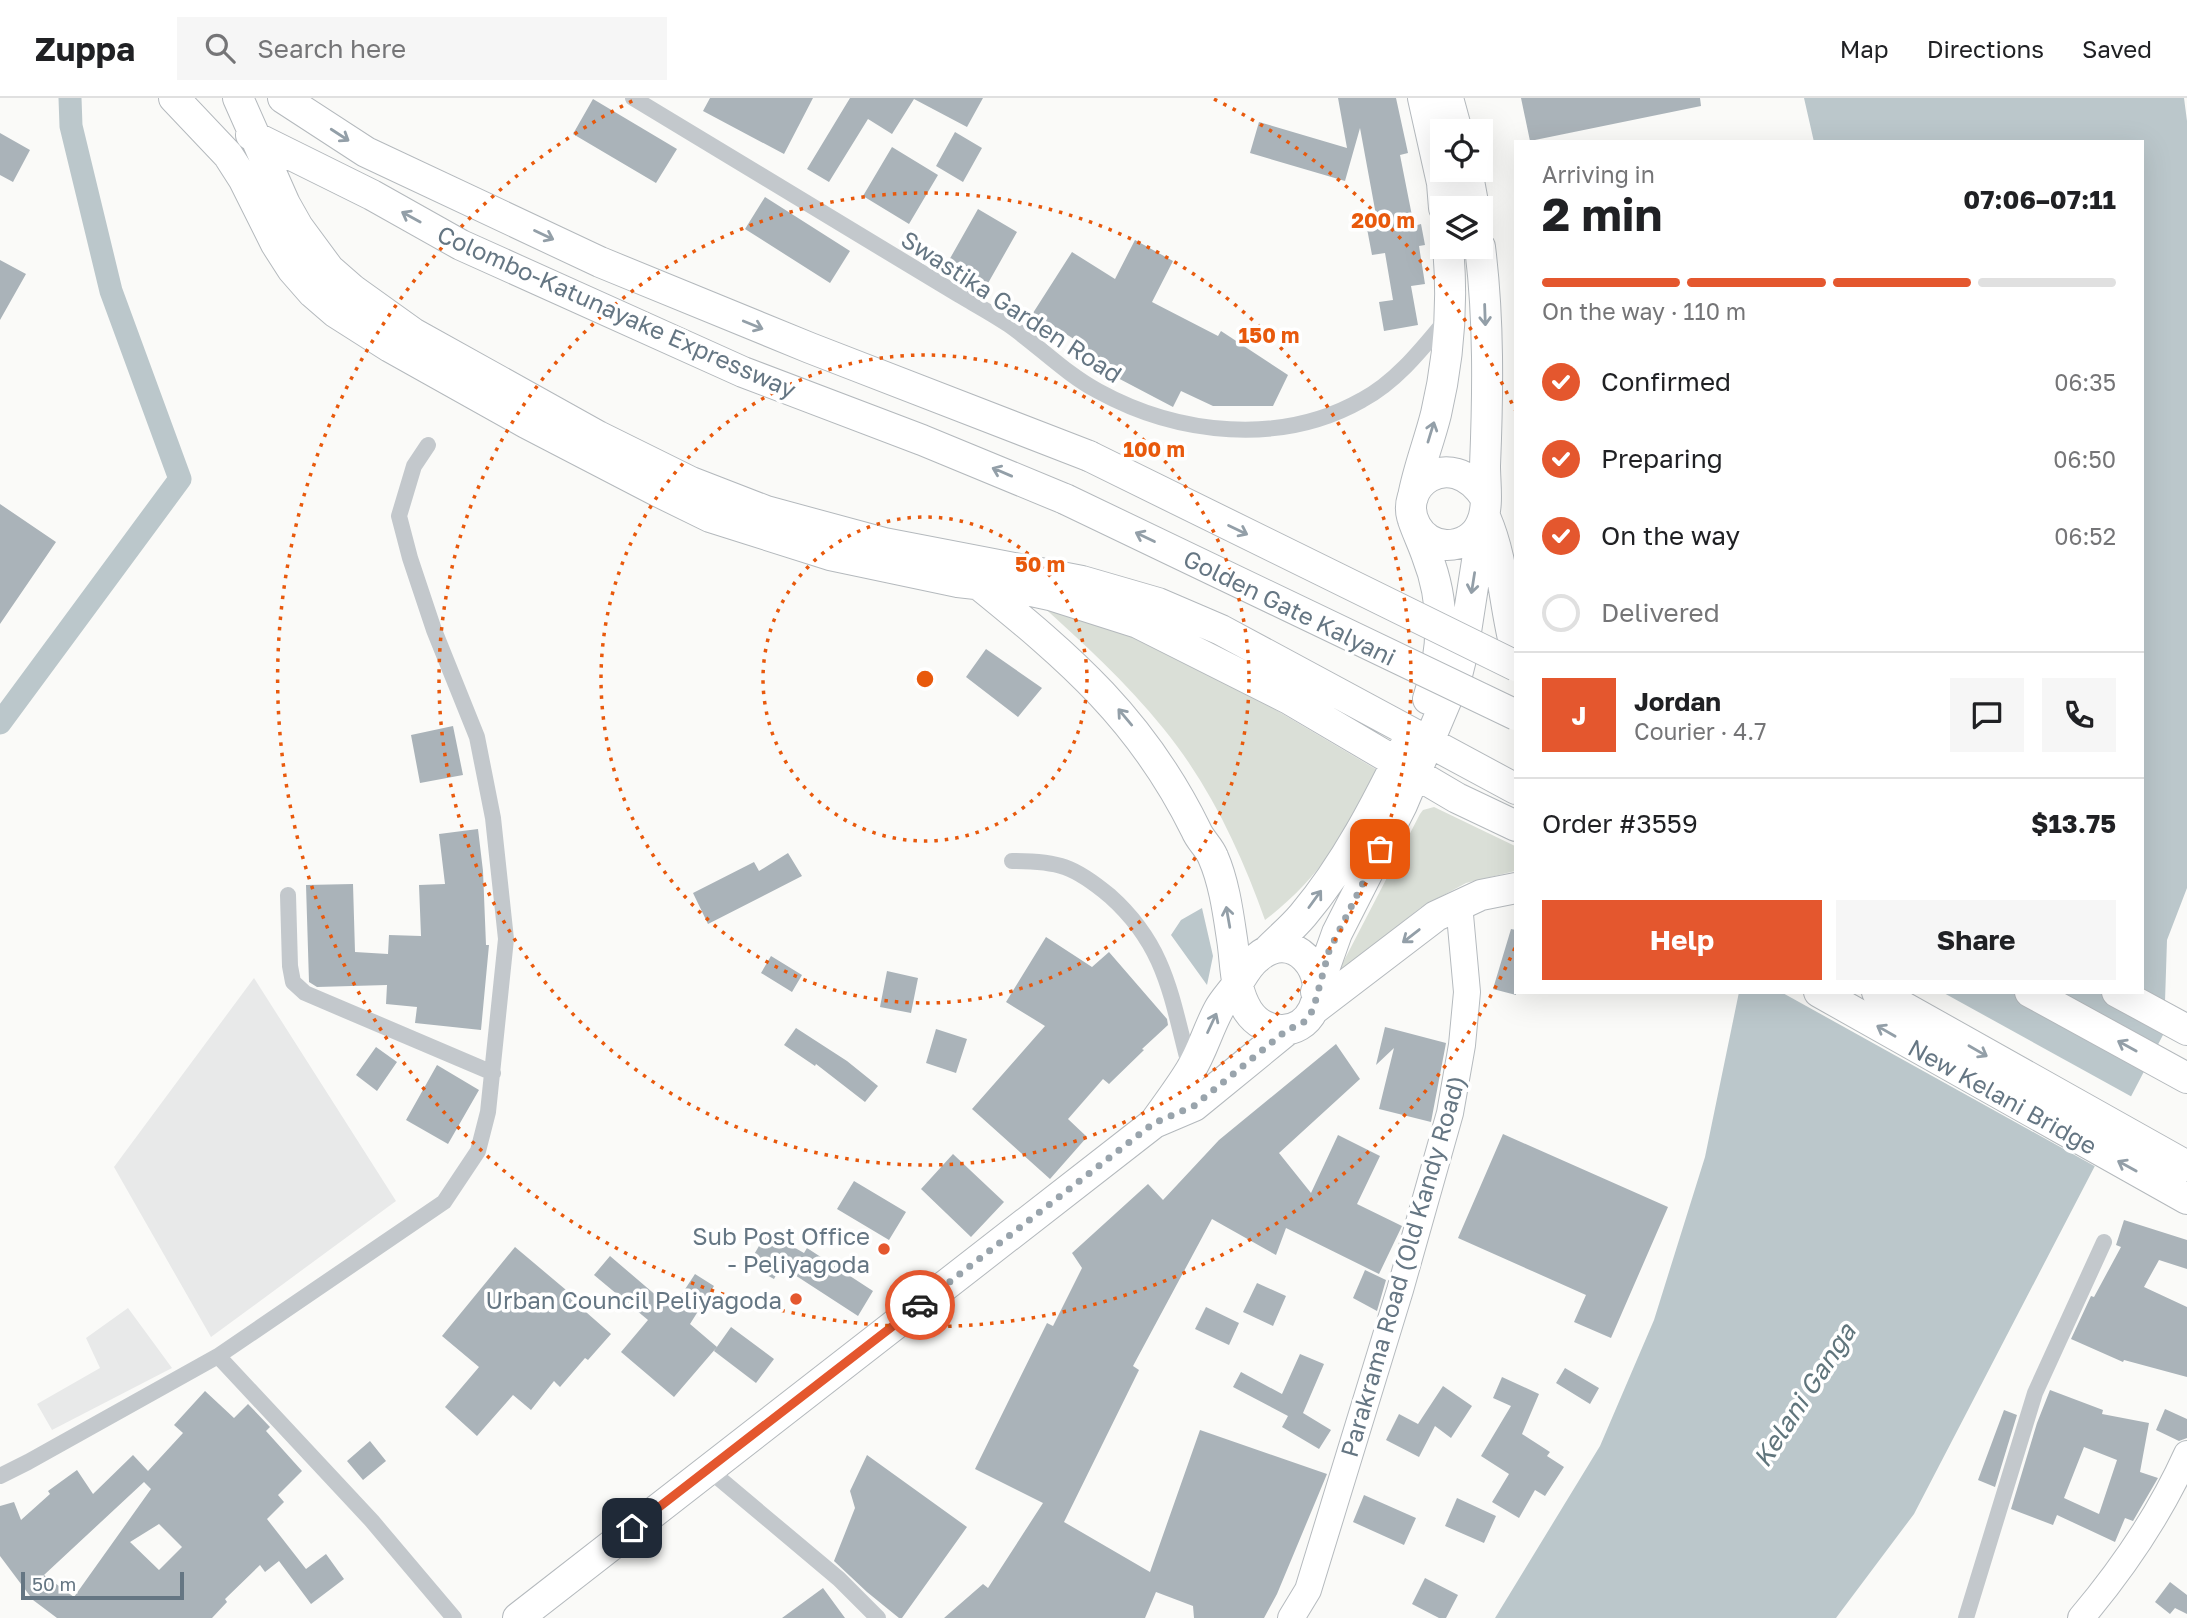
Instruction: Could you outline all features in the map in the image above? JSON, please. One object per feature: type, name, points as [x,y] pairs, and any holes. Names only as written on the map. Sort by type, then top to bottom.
[{"type":"highway","points":[[174,98],[228,155],[292,270],[313,293],[335,312],[390,347],[526,423],[710,517],[830,555],[958,582],[1051,595],[1138,623],[1289,699],[1457,798],[1514,825]]},
{"type":"highway","name":"Colombo-Katunayake Expressway","points":[[180,98],[372,195],[461,244],[743,373],[922,440],[1065,499]]},
{"type":"highway","points":[[237,98],[285,204],[298,227],[329,269],[353,290],[412,332],[635,456],[731,500],[815,526],[938,555],[1082,581],[1158,603],[1221,629],[1514,788]]},
{"type":"highway","name":"Colombo-Katunayake Expressway","points":[[283,98],[366,152],[600,262],[810,348],[1089,456]]},
{"type":"highway","points":[[1423,98],[1443,196]]},
{"type":"highway","points":[[1448,98],[1454,119]]},
{"type":"highway","points":[[1154,1123],[1191,1070],[1220,1007],[1255,959],[1303,915],[1340,862],[1381,795],[1427,701],[1440,653],[1442,614],[1413,509],[1442,387],[1450,316],[1448,259]]},
{"type":"highway","points":[[517,1618],[1154,1123],[1194,1106],[1287,1030],[1303,1023],[1315,1001],[1337,933],[1402,805],[1454,683],[1463,651],[1484,507],[1486,343],[1481,259]]},
{"type":"highway","name":"Golden Gate Kalyani","points":[[1089,456],[1514,665]]},
{"type":"highway","points":[[1484,507],[1474,535],[1454,545],[1440,545],[1426,538],[1413,509],[1423,482],[1433,475],[1458,473],[1469,478],[1484,507],[1494,539],[1514,642]]},
{"type":"highway","name":"Golden Gate Kalyani","points":[[1065,499],[1514,714]]},
{"type":"highway","points":[[977,583],[1093,683],[1130,724],[1168,778],[1184,803],[1197,834],[1212,855],[1225,898],[1237,984],[1246,1008],[1254,1018],[1272,1029],[1287,1030]]},
{"type":"highway","points":[[1315,1001],[1436,916],[1481,895],[1514,888]]},
{"type":"highway","points":[[1269,949],[1280,946],[1309,960],[1315,972],[1315,1001]]},
{"type":"highway","name":"New Kelani Bridge","points":[[1823,994],[2187,1199]]},
{"type":"highway","name":"New Kelani Bridge","points":[[1881,994],[2187,1166]]},
{"type":"highway","points":[[2034,994],[2187,1078]]},
{"type":"highway","points":[[2121,994],[2187,1031]]},
{"type":"main road","name":"Parakrama Road (Old Kandy Road)","points":[[1291,1618],[1308,1590],[1400,1290],[1450,1113],[1462,1045],[1467,992],[1459,904]]},
{"type":"main road","points":[[2081,1618],[2117,1576],[2163,1503],[2187,1454]]},
{"type":"street","name":"Swastika Garden Road","points":[[633,98],[1007,324],[1096,390],[1121,403],[1178,422],[1211,428],[1249,430],[1310,421],[1340,410],[1363,400],[1390,379],[1417,354],[1450,316]]},
{"type":"street","points":[[0,1476],[218,1356],[444,1202],[478,1151],[488,1112],[506,939],[494,818],[477,737],[433,629],[399,516],[414,466],[428,445]]},
{"type":"street","points":[[1012,861],[1042,861],[1077,871],[1125,910],[1146,935],[1163,969],[1191,1070]]},
{"type":"street","points":[[288,895],[290,966],[293,982],[305,993],[493,1073]]},
{"type":"street","points":[[1965,1618],[2035,1393],[2104,1242]]},
{"type":"street","points":[[218,1356],[372,1521],[454,1618]]},
{"type":"street","points":[[708,1469],[839,1579],[878,1618]]},
{"type":"shaded area","points":[[1039,603],[1119,628],[1198,664],[1379,771],[1357,813],[1317,871],[1284,905],[1265,920],[1222,820],[1180,750],[1119,679]]},
{"type":"shaded area","points":[[1434,807],[1514,846],[1514,871],[1466,883],[1420,908],[1336,976],[1420,814],[1423,810]]},
{"type":"shaded area","points":[[254,978],[396,1201],[211,1337],[114,1167]]},
{"type":"shaded area","points":[[128,1308],[172,1368],[52,1430],[37,1404],[100,1368],[86,1338]]},
{"type":"water","name":"Kelani Ganga","points":[[1804,98],[2184,98],[2187,121],[2187,888],[2167,940],[2164,1033],[1914,1514],[1836,1618],[1495,1618],[1600,1446],[1654,1320],[1705,1157],[1739,994],[2144,994],[2144,140],[1814,140]]},
{"type":"water","points":[[1202,908],[1213,956],[1207,985],[1171,935],[1181,920]]},
{"type":"pier","points":[[1785,994],[1946,994],[2134,1098],[2098,1168]]},
{"type":"building","points":[[710,98],[813,98],[784,154],[703,111]]},
{"type":"building","points":[[850,98],[983,98],[967,127],[914,99],[892,134],[868,119],[829,182],[807,169]]},
{"type":"building","points":[[1338,98],[1396,98],[1408,153],[1400,155],[1414,226],[1421,224],[1425,245],[1419,246],[1425,284],[1411,286],[1418,325],[1384,331],[1379,302],[1393,300],[1385,253],[1372,255],[1365,218],[1376,215],[1360,128],[1345,181],[1250,153],[1259,122],[1347,148]]},
{"type":"building","points":[[1521,98],[1700,98],[1701,106],[1530,140]]},
{"type":"building","points":[[593,99],[677,149],[656,183],[573,134]]},
{"type":"building","points":[[955,132],[982,148],[963,182],[936,166]]},
{"type":"building","points":[[0,133],[30,150],[13,182],[0,175]]},
{"type":"building","points":[[892,147],[938,175],[909,224],[863,196]]},
{"type":"building","points":[[765,197],[850,251],[830,283],[745,229]]},
{"type":"building","points":[[978,209],[1017,232],[987,285],[948,262]]},
{"type":"building","points":[[1135,240],[1173,261],[1152,302],[1218,336],[1221,331],[1288,375],[1273,406],[1213,406],[1181,391],[1173,407],[1114,376],[1118,368],[1078,347],[1080,343],[1033,313],[1072,252],[1115,279]]},
{"type":"building","points":[[0,260],[26,274],[0,320]]},
{"type":"building","points":[[0,504],[56,542],[0,624]]},
{"type":"building","points":[[986,649],[1042,688],[1018,717],[966,677]]},
{"type":"building","points":[[453,726],[463,775],[420,783],[411,735]]},
{"type":"building","points":[[478,829],[486,945],[489,945],[481,1030],[415,1023],[417,1007],[386,1004],[387,985],[317,987],[309,982],[306,885],[353,884],[355,952],[388,954],[389,935],[421,936],[419,885],[445,884],[439,834]]},
{"type":"building","points":[[788,853],[802,876],[708,924],[693,893],[754,862],[759,871]]},
{"type":"building","points":[[1511,929],[1514,930],[1516,995],[1493,989]]},
{"type":"building","points":[[1046,937],[1092,967],[1109,952],[1167,1019],[1168,1025],[1109,1084],[1103,1079],[1068,1119],[1087,1137],[1050,1179],[972,1109],[1045,1026],[1006,1002]]},
{"type":"building","points":[[771,956],[802,975],[792,992],[761,973]]},
{"type":"building","points":[[887,971],[918,978],[911,1013],[880,1007]]},
{"type":"building","points":[[1385,1027],[1446,1043],[1431,1122],[1379,1109],[1394,1048],[1376,1065]]},
{"type":"building","points":[[796,1028],[847,1061],[878,1086],[865,1102],[816,1064],[815,1066],[784,1045]]},
{"type":"building","points":[[936,1029],[967,1039],[956,1073],[926,1063]]},
{"type":"building","points":[[1336,1044],[1360,1079],[1279,1153],[1311,1193],[1338,1135],[1380,1156],[1357,1204],[1402,1226],[1379,1274],[1286,1228],[1276,1255],[1212,1219],[1133,1366],[1139,1370],[1064,1522],[1150,1572],[1200,1430],[1327,1474],[1277,1594],[1264,1618],[1194,1618],[1193,1606],[1156,1592],[1145,1618],[944,1618],[983,1584],[988,1588],[1043,1503],[975,1469],[1047,1323],[1053,1326],[1082,1268],[1072,1253],[1148,1184],[1163,1200],[1219,1140]]},
{"type":"building","points":[[376,1047],[397,1062],[377,1091],[356,1075]]},
{"type":"building","points":[[437,1065],[479,1090],[448,1144],[406,1120]]},
{"type":"building","points":[[1503,1134],[1668,1207],[1611,1338],[1574,1322],[1586,1295],[1458,1238]]},
{"type":"building","points":[[953,1154],[1004,1202],[971,1237],[921,1189]]},
{"type":"building","points":[[854,1181],[906,1212],[889,1240],[837,1209]]},
{"type":"building","points":[[2124,1220],[2187,1240],[2187,1269],[2159,1260],[2144,1287],[2187,1307],[2187,1377],[2124,1360],[2123,1362],[2071,1339],[2091,1296],[2094,1297],[2121,1247],[2116,1245]]},
{"type":"building","points":[[767,1232],[804,1253],[807,1248],[873,1291],[858,1316],[781,1266],[774,1279],[748,1265]]},
{"type":"building","points":[[515,1247],[572,1295],[570,1298],[611,1334],[560,1387],[554,1381],[531,1410],[513,1395],[477,1436],[445,1407],[479,1367],[442,1336]]},
{"type":"building","points":[[610,1256],[672,1309],[695,1274],[714,1286],[690,1324],[717,1347],[674,1397],[621,1352],[648,1320],[594,1275]]},
{"type":"building","points":[[1365,1270],[1386,1280],[1377,1311],[1353,1298]]},
{"type":"building","points":[[1257,1283],[1286,1296],[1273,1326],[1243,1312]]},
{"type":"building","points":[[1206,1307],[1239,1323],[1229,1345],[1195,1329]]},
{"type":"building","points":[[731,1327],[774,1359],[756,1383],[714,1351]]},
{"type":"building","points":[[1300,1354],[1324,1364],[1303,1413],[1331,1430],[1319,1449],[1282,1427],[1288,1416],[1233,1387],[1241,1372],[1282,1394]]},
{"type":"building","points":[[1565,1368],[1599,1388],[1590,1404],[1556,1383]]},
{"type":"building","points":[[1502,1377],[1539,1394],[1522,1434],[1550,1452],[1547,1456],[1564,1467],[1545,1496],[1535,1490],[1519,1518],[1492,1502],[1509,1474],[1481,1456],[1511,1406],[1493,1398]]},
{"type":"building","points":[[1443,1386],[1472,1406],[1451,1438],[1435,1426],[1419,1457],[1386,1440],[1399,1414],[1418,1424]]},
{"type":"building","points":[[2050,1390],[2103,1410],[2102,1414],[2149,1423],[2140,1472],[2158,1478],[2133,1521],[2125,1518],[2115,1542],[2057,1515],[2053,1525],[2011,1509]],"holes":[[[2084,1447],[2117,1460],[2099,1514],[2064,1498]]]},
{"type":"building","points":[[205,1391],[234,1418],[248,1404],[270,1427],[266,1431],[302,1471],[278,1495],[284,1502],[267,1519],[306,1569],[326,1554],[344,1579],[311,1604],[279,1561],[265,1572],[260,1565],[225,1599],[227,1602],[212,1618],[57,1618],[33,1600],[0,1556],[0,1506],[14,1502],[21,1520],[50,1494],[48,1491],[77,1470],[93,1494],[133,1455],[148,1471],[183,1433],[174,1425]],"holes":[[[144,1482],[151,1489],[74,1597],[44,1575]],[[159,1524],[182,1547],[159,1570],[130,1542]]]},
{"type":"building","points":[[2165,1409],[2187,1419],[2187,1438],[2179,1441],[2156,1430]]},
{"type":"building","points":[[2004,1410],[2017,1415],[1995,1487],[1978,1480]]},
{"type":"building","points":[[370,1441],[386,1461],[363,1480],[347,1461]]},
{"type":"building","points":[[867,1455],[967,1527],[902,1618],[867,1592],[834,1561],[855,1508],[850,1491]]},
{"type":"building","points":[[1364,1495],[1416,1518],[1404,1545],[1353,1522]]},
{"type":"building","points":[[1457,1498],[1496,1516],[1484,1543],[1445,1526]]},
{"type":"building","points":[[1425,1578],[1458,1595],[1446,1618],[1439,1618],[1412,1604]]},
{"type":"building","points":[[2170,1582],[2187,1595],[2187,1614],[2175,1608],[2170,1614],[2155,1602]]},
{"type":"building","points":[[823,1588],[845,1618],[782,1618]]},
{"type":"waterway","points":[[0,723],[180,479],[111,291],[71,126],[70,98]]},
{"type":"way so far","points":[[920,1305],[1154,1123],[1194,1106],[1287,1030],[1303,1023],[1313,1010],[1325,963],[1337,933],[1380,849]]},
{"type":"place","name":"Sub Post Office - Peliyagoda","points":[[884,1249]]},
{"type":"place","name":"Urban Council Peliyagoda","points":[[796,1299]]},
{"type":"route","points":[[632,1528],[920,1305]]}]
